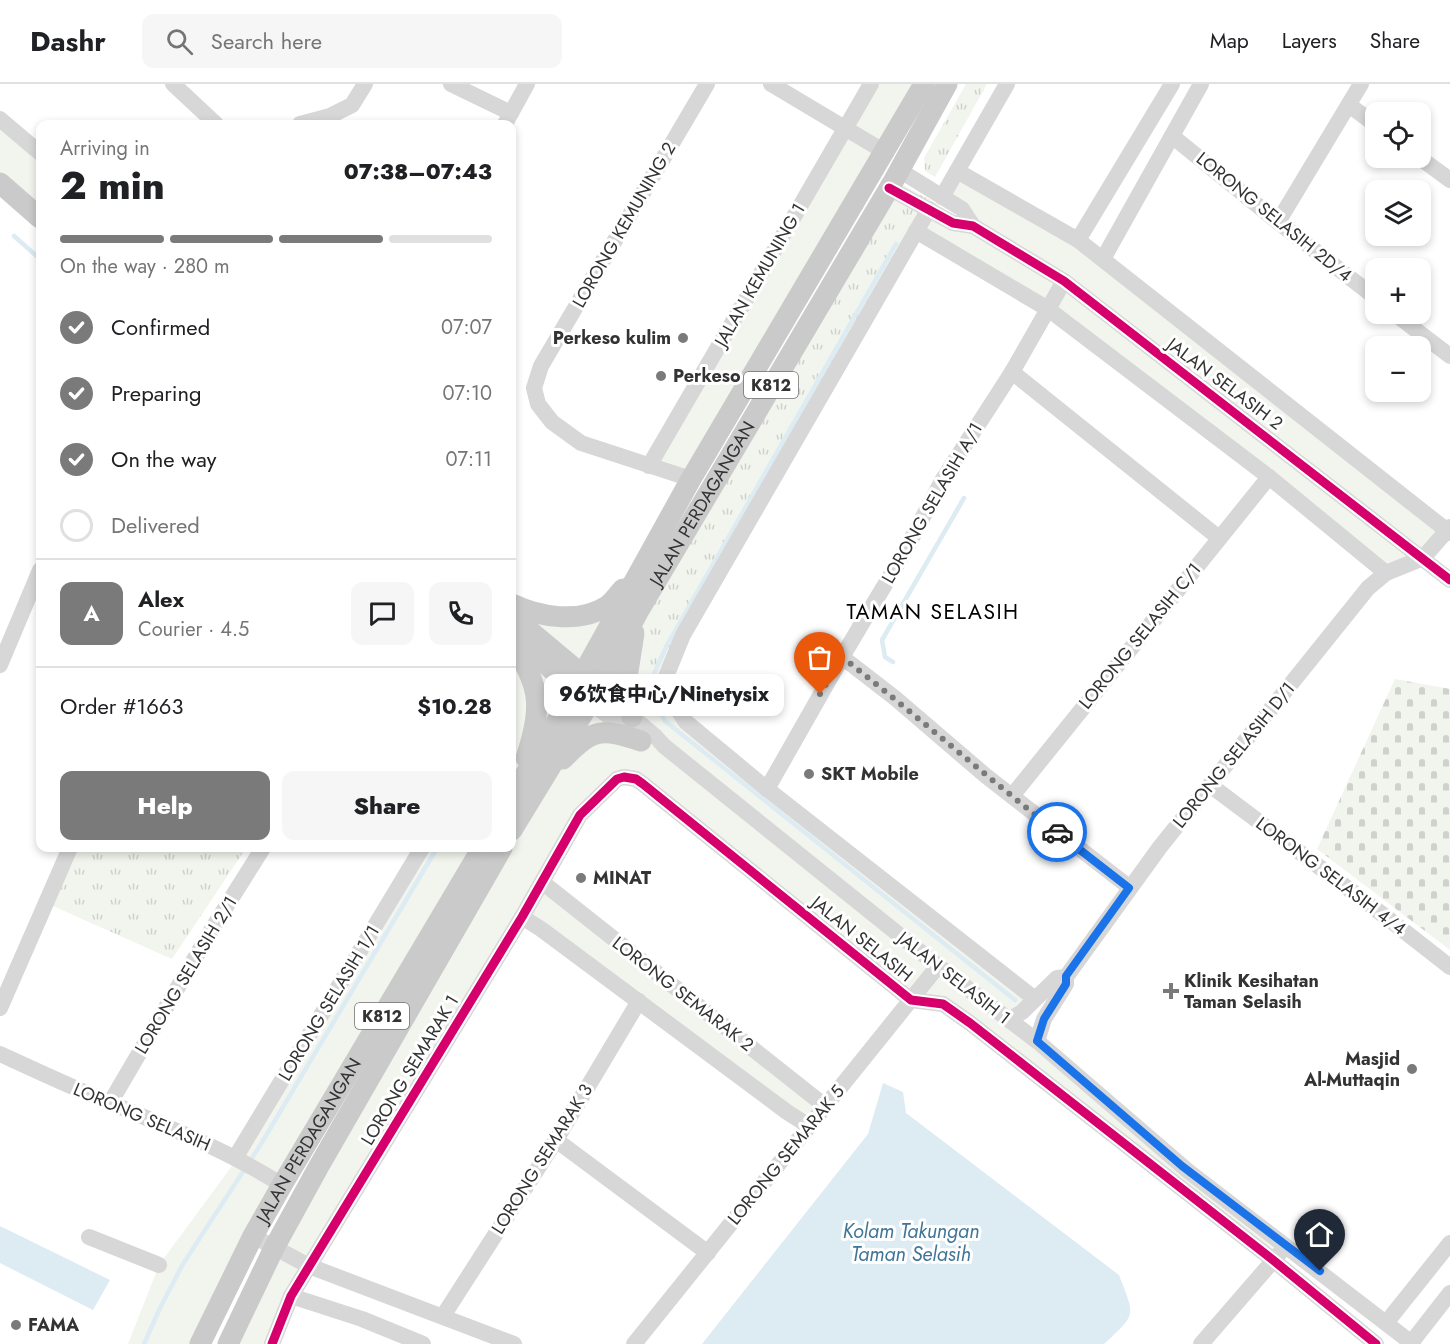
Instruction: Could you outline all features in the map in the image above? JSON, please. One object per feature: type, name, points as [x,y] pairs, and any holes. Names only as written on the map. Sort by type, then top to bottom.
[{"type":"main road","name":"JALAN PERDAGANGAN","points":[[516,823],[538,784],[645,562],[691,479],[924,84]]},
{"type":"main road","name":"JALAN PERDAGANGAN","points":[[516,790],[553,728],[585,688],[638,612],[894,179],[947,84]]},
{"type":"main road","points":[[0,183],[36,214]]},
{"type":"main road","points":[[516,606],[538,615],[589,613],[606,606],[645,562]]},
{"type":"main road","points":[[632,717],[626,690],[626,678],[638,612]]},
{"type":"main road","points":[[516,620],[585,688]]},
{"type":"main road","points":[[516,637],[585,688]]},
{"type":"main road","points":[[516,651],[534,684],[537,705],[533,738],[516,786]]},
{"type":"main road","points":[[538,784],[582,740],[596,733],[614,732],[642,741]]},
{"type":"main road","name":"JALAN PERDAGANGAN","points":[[200,1344],[253,1236],[273,1179],[479,852]]},
{"type":"main road","name":"JALAN PERDAGANGAN","points":[[228,1344],[274,1248],[500,852]]},
{"type":"street","points":[[173,84],[212,120]]},
{"type":"street","points":[[315,120],[330,116],[352,105],[365,84]]},
{"type":"street","points":[[451,84],[508,119],[527,84]]},
{"type":"street","name":"LORONG KEMUNING 2","points":[[691,479],[581,443],[552,422],[538,404],[534,388],[541,366],[707,84]]},
{"type":"street","points":[[771,84],[885,152]]},
{"type":"street","name":"JALAN KEMUNING 1","points":[[648,466],[871,84]]},
{"type":"street","points":[[942,197],[1007,84]]},
{"type":"street","points":[[1078,240],[1172,84]]},
{"type":"street","points":[[1103,259],[1201,84]]},
{"type":"street","points":[[1278,222],[1361,84]]},
{"type":"street","points":[[1349,105],[1365,117]]},
{"type":"street","points":[[0,119],[36,150]]},
{"type":"street","name":"LORONG SELASIH 2D/4","points":[[1172,136],[1365,289]]},
{"type":"street","points":[[1431,166],[1450,180]]},
{"type":"street","points":[[957,171],[1078,240],[1449,530],[1423,558]]},
{"type":"street","points":[[894,179],[942,197],[962,209],[973,226]]},
{"type":"street","points":[[894,179],[929,209],[953,223],[973,226]]},
{"type":"street","points":[[929,209],[683,635],[666,679],[668,693],[686,722],[767,789],[1035,999]]},
{"type":"street","name":"JALAN SELASIH 2","points":[[973,226],[1064,281],[1450,580]]},
{"type":"street","points":[[916,231],[1048,309],[1269,477],[1386,573]]},
{"type":"street","name":"LORONG SELASIH A/1","points":[[767,789],[905,551],[943,479],[1012,372],[1064,281]]},
{"type":"street","points":[[1408,324],[1450,356]]},
{"type":"street","points":[[1012,372],[1219,538]]},
{"type":"street","name":"LORONG SELASIH C/1","points":[[1012,796],[1269,477]]},
{"type":"street","name":"LORONG SELASIH D/1","points":[[1066,976],[1129,888],[1368,588],[1386,573],[1423,558]]},
{"type":"street","points":[[0,665],[36,580]]},
{"type":"street","points":[[842,657],[1129,888]]},
{"type":"street","name":"JALAN SELASIH 1","points":[[585,688],[632,717],[664,746],[938,966],[1037,1041],[1182,1166],[1412,1343]]},
{"type":"street","name":"JALAN SELASIH 1","points":[[585,688],[642,741],[664,746]]},
{"type":"street","name":"JALAN SELASIH","points":[[580,815],[617,779],[624,777],[636,779],[911,1000],[942,1004],[970,1023],[1273,1260],[1376,1344]]},
{"type":"street","name":"LORONG SELASIH 4/4","points":[[1210,785],[1450,967]]},
{"type":"street","name":"LORONG SEMARAK 1","points":[[272,1344],[291,1296],[522,917],[580,815]]},
{"type":"street","points":[[0,1008],[68,852]]},
{"type":"street","name":"LORONG SELASIH 2/1","points":[[110,1103],[212,929],[260,852]]},
{"type":"street","name":"LORONG SELASIH 1/1","points":[[234,1158],[420,852]]},
{"type":"street","name":"LORONG SEMARAK 2","points":[[542,882],[825,1106]]},
{"type":"street","points":[[522,917],[541,928],[787,1112],[809,1126]]},
{"type":"street","name":"LORONG SEMARAK 5","points":[[634,1344],[938,966]]},
{"type":"street","points":[[1010,1020],[1022,1012],[1057,978],[1066,976],[1066,984],[1044,1019],[1037,1041]]},
{"type":"street","name":"LORONG SEMARAK 3","points":[[443,1316],[556,1140],[639,1001]]},
{"type":"street","name":"LORONG SELASIH","points":[[0,1054],[174,1129],[273,1179]]},
{"type":"street","points":[[556,1140],[708,1253]]},
{"type":"street","points":[[253,1236],[309,1266],[514,1344]]},
{"type":"street","points":[[89,1237],[159,1265]]},
{"type":"street","points":[[1386,1323],[1450,1243]]},
{"type":"street","points":[[1201,1344],[1287,1245]]},
{"type":"street","points":[[1412,1343],[1450,1293]]},
{"type":"street","points":[[291,1296],[362,1319],[423,1344]]},
{"type":"green space","points":[[871,84],[924,84],[691,479],[649,466]]},
{"type":"green space","points":[[966,84],[987,84],[935,177],[925,171],[924,158]]},
{"type":"green space","points":[[0,119],[36,150],[36,214],[0,183]]},
{"type":"green space","points":[[957,171],[1078,241],[1447,531],[1386,573],[1048,309],[916,231],[929,209],[972,225],[942,197]]},
{"type":"green space","points":[[894,180],[939,205],[632,717],[638,611]]},
{"type":"green space","points":[[517,606],[538,615],[606,606],[581,674]]},
{"type":"green space","points":[[638,612],[678,712],[1035,999],[1010,1020],[1287,1245],[1274,1259],[970,1023],[911,1000],[643,784],[612,783],[542,882],[825,1106],[809,1126],[522,917],[272,1344],[228,1344],[510,852],[516,852],[516,824],[590,702],[648,744],[664,746],[597,687]]},
{"type":"green space","points":[[516,638],[573,689],[516,790]]},
{"type":"green space","points":[[1395,679],[1450,689],[1450,950],[1317,849]]},
{"type":"green space","points":[[77,852],[243,852],[172,959],[53,906]]},
{"type":"green space","points":[[420,852],[480,852],[201,1344],[128,1344],[159,1265],[237,1159]]},
{"type":"water","name":"Kolam Takungan Taman Selasih","points":[[883,1083],[903,1092],[906,1113],[1119,1275],[1128,1299],[1130,1314],[1123,1326],[1104,1344],[702,1344],[868,1134]]},
{"type":"water","points":[[0,1226],[110,1280],[93,1310],[0,1263]]},
{"type":"waterway","points":[[14,236],[36,255]]},
{"type":"waterway","points":[[896,244],[667,645],[647,689],[665,721],[1015,1000]]},
{"type":"waterway","points":[[893,662],[885,657],[882,640],[964,498]]},
{"type":"waterway","points":[[144,1344],[183,1264],[261,1144],[435,852]]},
{"type":"cycle path","points":[[889,188],[953,223],[973,226],[1064,281],[1450,580]]},
{"type":"cycle path","points":[[272,1344],[291,1296],[522,917],[580,815],[617,779],[624,777],[636,779],[643,784],[911,1000],[943,1004],[970,1023],[1273,1260],[1376,1344]]},
{"type":"way so far","points":[[820,694],[842,657],[1057,832]]},
{"type":"place","name":"Perkeso kulim","points":[[683,338]]},
{"type":"place","name":"Perkeso","points":[[661,376]]},
{"type":"place","name":"96饮食中心/Ninetysix","points":[[820,694]]},
{"type":"place","name":"SKT Mobile","points":[[809,774]]},
{"type":"place","name":"MINAT","points":[[581,878]]},
{"type":"place","name":"Klinik Kesihatan Taman Selasih","points":[[1171,991]]},
{"type":"place","name":"Masjid Al-Muttaqin","points":[[1412,1069]]},
{"type":"place","name":"FAMA","points":[[16,1325]]},
{"type":"district","name":"TAMAN SELASIH","points":[[933,612]]},
{"type":"route","points":[[1057,832],[1129,888],[1066,976],[1066,984],[1044,1019],[1037,1041],[1182,1166],[1320,1271]]}]
